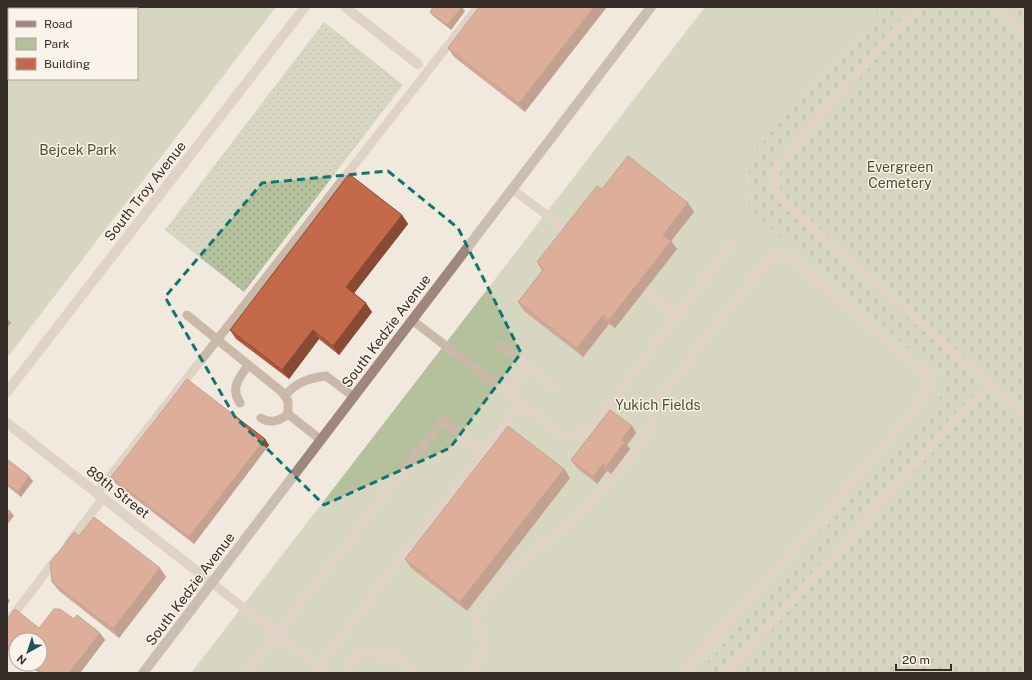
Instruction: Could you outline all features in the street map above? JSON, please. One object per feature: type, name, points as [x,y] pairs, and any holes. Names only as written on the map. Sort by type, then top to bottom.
[{"type":"main road","name":"South Kedzie Avenue","points":[[143,673],[512,188],[652,7]]},
{"type":"street","name":"South Troy Avenue","points":[[7,392],[305,7]]},
{"type":"street","points":[[345,7],[418,64]]},
{"type":"street","name":"89th Street","points":[[7,423],[212,583]]},
{"type":"lane","points":[[7,623],[217,340],[478,7]]},
{"type":"lane","points":[[917,7],[780,161],[774,172],[776,193],[787,205],[1025,415]]},
{"type":"lane","points":[[996,7],[1025,33]]},
{"type":"lane","points":[[512,188],[572,234]]},
{"type":"lane","points":[[412,320],[567,438],[590,430],[732,244]]},
{"type":"lane","points":[[469,673],[486,647],[474,617],[492,592],[506,573],[556,535],[596,496],[632,456],[648,434],[656,402],[754,277],[778,252],[788,256],[927,376],[928,388],[909,416],[799,544],[682,673]]},
{"type":"lane","points":[[645,290],[677,315]]},
{"type":"lane","points":[[187,315],[285,396],[288,401],[288,414]]},
{"type":"lane","points":[[500,345],[555,387]]},
{"type":"lane","points":[[240,403],[235,393],[235,387],[248,365]]},
{"type":"lane","points":[[507,393],[528,366]]},
{"type":"lane","points":[[285,396],[291,388],[299,383],[310,378],[326,376],[354,397]]},
{"type":"lane","points":[[727,673],[989,383]]},
{"type":"lane","points":[[212,583],[277,634],[316,670],[521,403]]},
{"type":"lane","points":[[261,418],[267,422],[273,422],[288,414]]},
{"type":"lane","points":[[288,414],[321,440]]},
{"type":"lane","points":[[246,673],[443,420],[484,453]]},
{"type":"lane","points":[[345,673],[359,652],[396,656],[416,673]]},
{"type":"highlighted area","points":[[388,171],[458,228],[521,353],[450,448],[324,505],[235,417],[165,297],[262,183]]},
{"type":"green space","name":"Bejcek Park","points":[[7,7],[276,7],[7,358]]},
{"type":"green space","name":"Yukich Fields","points":[[705,7],[882,7],[748,159],[749,209],[944,379],[944,393],[698,673],[191,673]]},
{"type":"green space","name":"Evergreen Cemetery","points":[[882,7],[1025,7],[1025,673],[698,673],[944,392],[944,379],[749,209],[748,159]]},
{"type":"green space","points":[[324,22],[403,85],[244,292],[165,230]]},
{"type":"building","points":[[433,7],[462,7],[447,25],[430,12]]},
{"type":"building","points":[[479,7],[594,7],[519,103],[448,48]]},
{"type":"building","points":[[628,156],[688,203],[663,235],[671,241],[609,320],[603,315],[577,348],[518,302],[544,269],[537,262],[597,186],[602,189]]},
{"type":"building","points":[[349,174],[402,215],[346,287],[366,303],[333,346],[313,330],[282,370],[230,330]]},
{"type":"building","points":[[187,379],[265,439],[189,537],[111,477]]},
{"type":"building","points":[[610,410],[632,426],[621,440],[625,442],[606,467],[603,464],[593,477],[571,460]]},
{"type":"building","points":[[508,426],[564,469],[460,602],[405,559]]},
{"type":"building","points":[[7,459],[29,476],[18,492],[7,484]]},
{"type":"building","points":[[7,509],[11,512],[7,516]]},
{"type":"building","points":[[94,517],[160,568],[113,629],[52,582],[50,563],[74,532],[79,536]]},
{"type":"building","points":[[15,609],[39,628],[54,609],[60,609],[74,619],[77,615],[100,633],[69,673],[43,673],[42,672],[48,672],[48,632],[8,632],[8,646],[7,620]]}]
